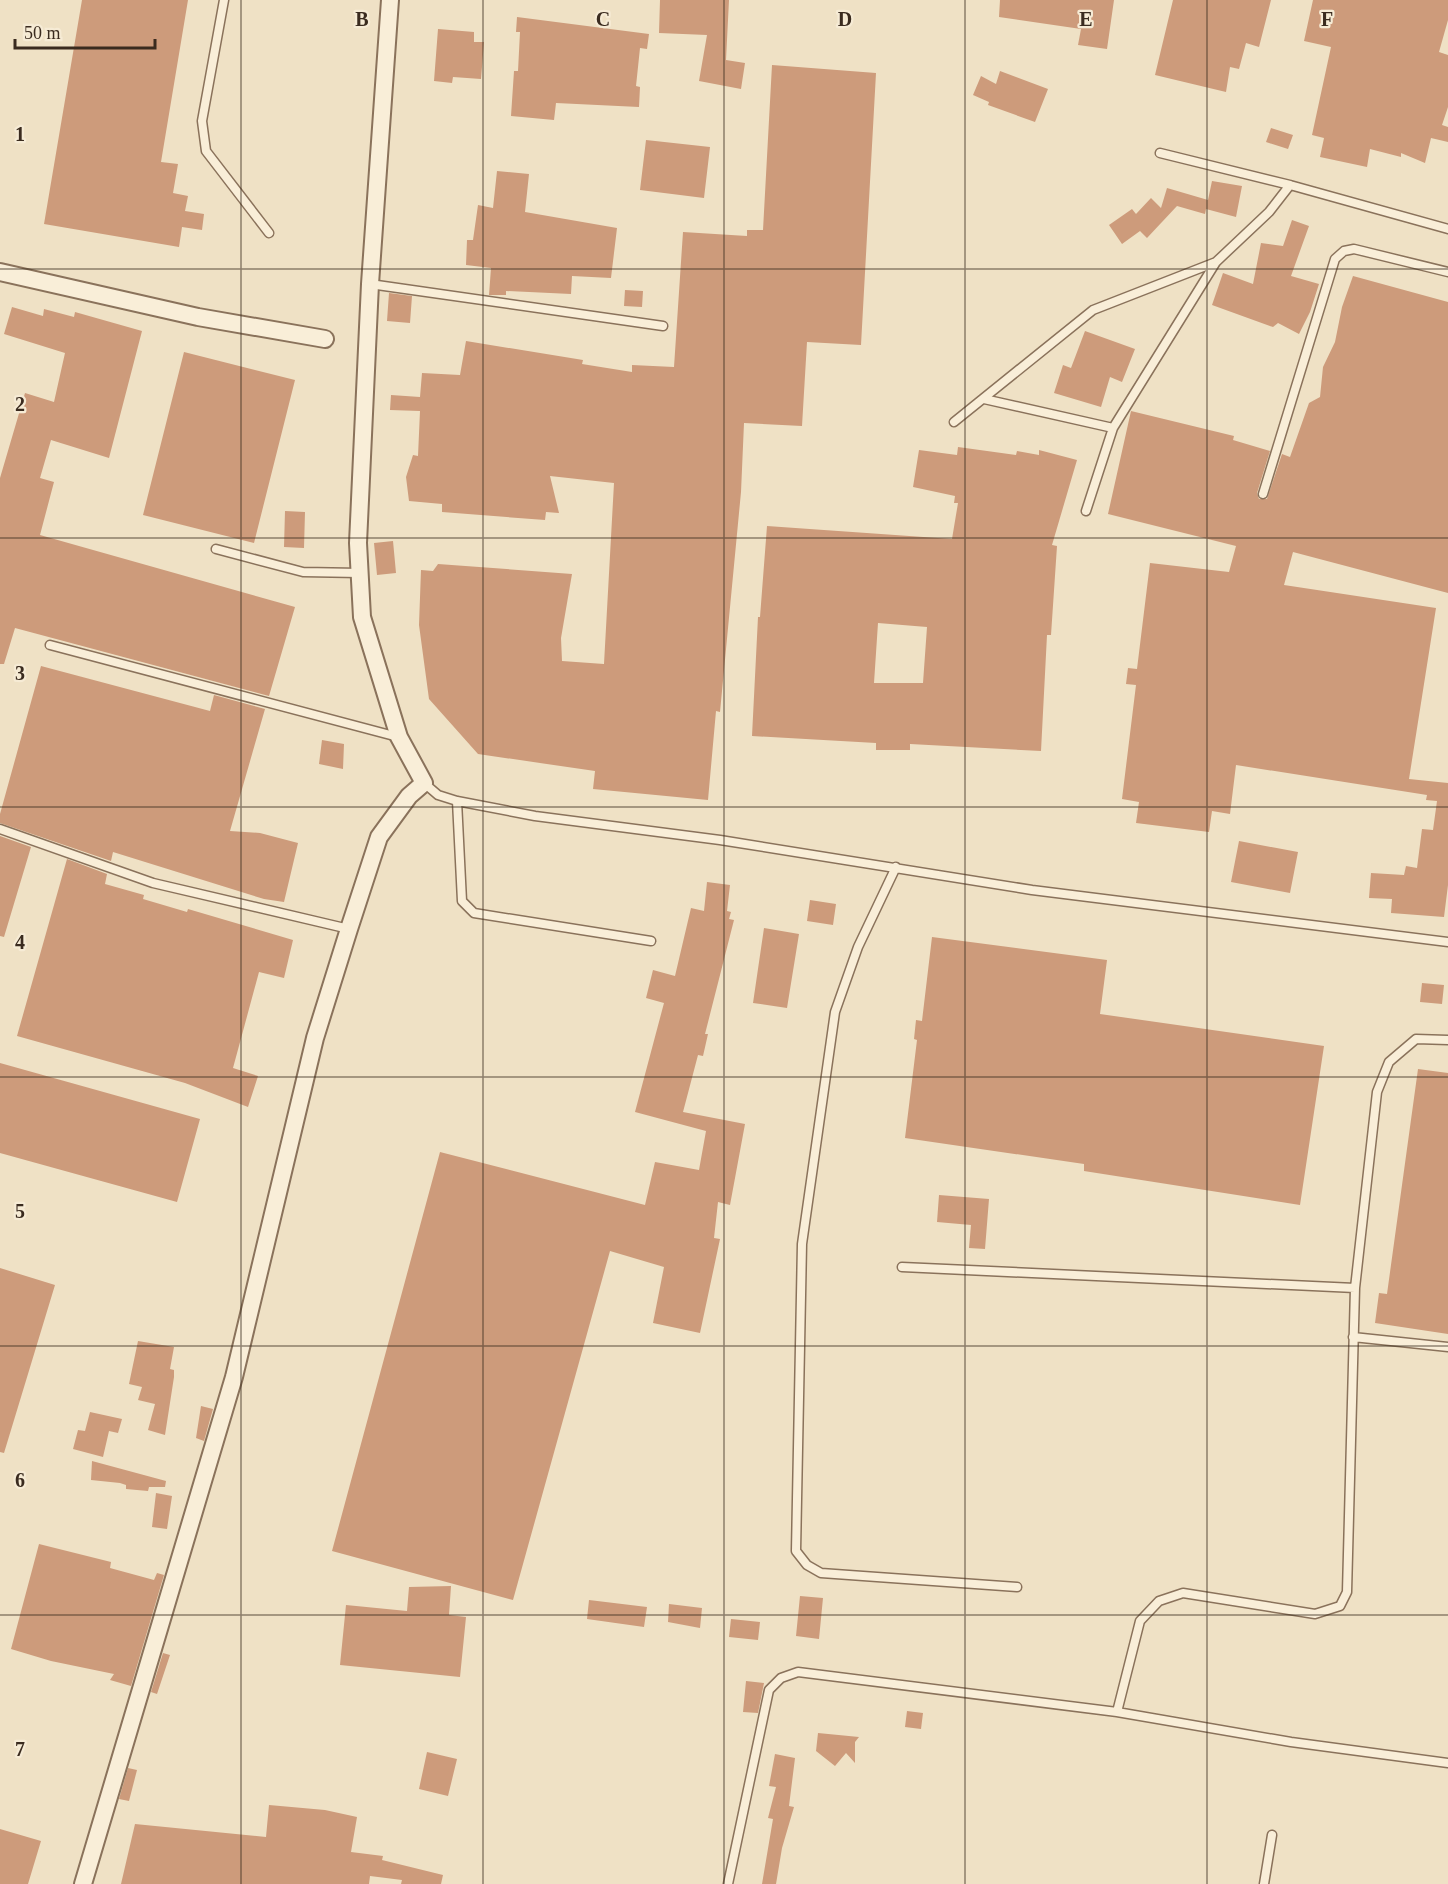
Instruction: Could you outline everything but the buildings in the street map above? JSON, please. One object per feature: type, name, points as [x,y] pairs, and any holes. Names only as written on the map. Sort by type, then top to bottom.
[{"type":"street","points":[[83,1884],[234,1377],[315,1038],[379,837],[409,796],[424,783],[399,737],[362,617],[358,543],[370,284],[390,0]]},
{"type":"street","points":[[0,272],[198,317],[325,339]]},
{"type":"lane","points":[[224,0],[202,121],[206,151],[268,233]]},
{"type":"lane","points":[[1160,153],[1290,184],[1448,229]]},
{"type":"lane","points":[[1086,511],[1113,428],[1216,262],[1269,212],[1290,184]]},
{"type":"lane","points":[[1263,494],[1335,259],[1344,251],[1354,249],[1448,272]]},
{"type":"lane","points":[[954,422],[1093,310],[1216,262]]},
{"type":"lane","points":[[370,284],[663,326]]},
{"type":"lane","points":[[984,399],[1113,428]]},
{"type":"lane","points":[[216,549],[303,572],[360,573]]},
{"type":"lane","points":[[50,645],[399,737]]},
{"type":"lane","points":[[424,783],[438,795],[457,801],[546,818],[720,840],[1032,890],[1448,942]]},
{"type":"lane","points":[[457,801],[462,901],[474,913],[651,941]]},
{"type":"lane","points":[[0,829],[153,884],[349,929]]},
{"type":"lane","points":[[896,867],[858,947],[836,1012],[802,1244],[796,1551],[807,1565],[821,1573],[1017,1587]]},
{"type":"lane","points":[[1116,1712],[1140,1621],[1159,1601],[1183,1593],[1315,1614],[1340,1606],[1347,1592],[1355,1288],[1377,1092],[1389,1062],[1416,1038],[1448,1040]]},
{"type":"lane","points":[[902,1268],[1355,1288]]},
{"type":"lane","points":[[1353,1337],[1448,1347]]},
{"type":"lane","points":[[728,1884],[769,1690],[781,1678],[798,1672],[834,1674],[1116,1712],[1291,1743],[1448,1763]]},
{"type":"lane","points":[[1264,1884],[1272,1835]]}]
